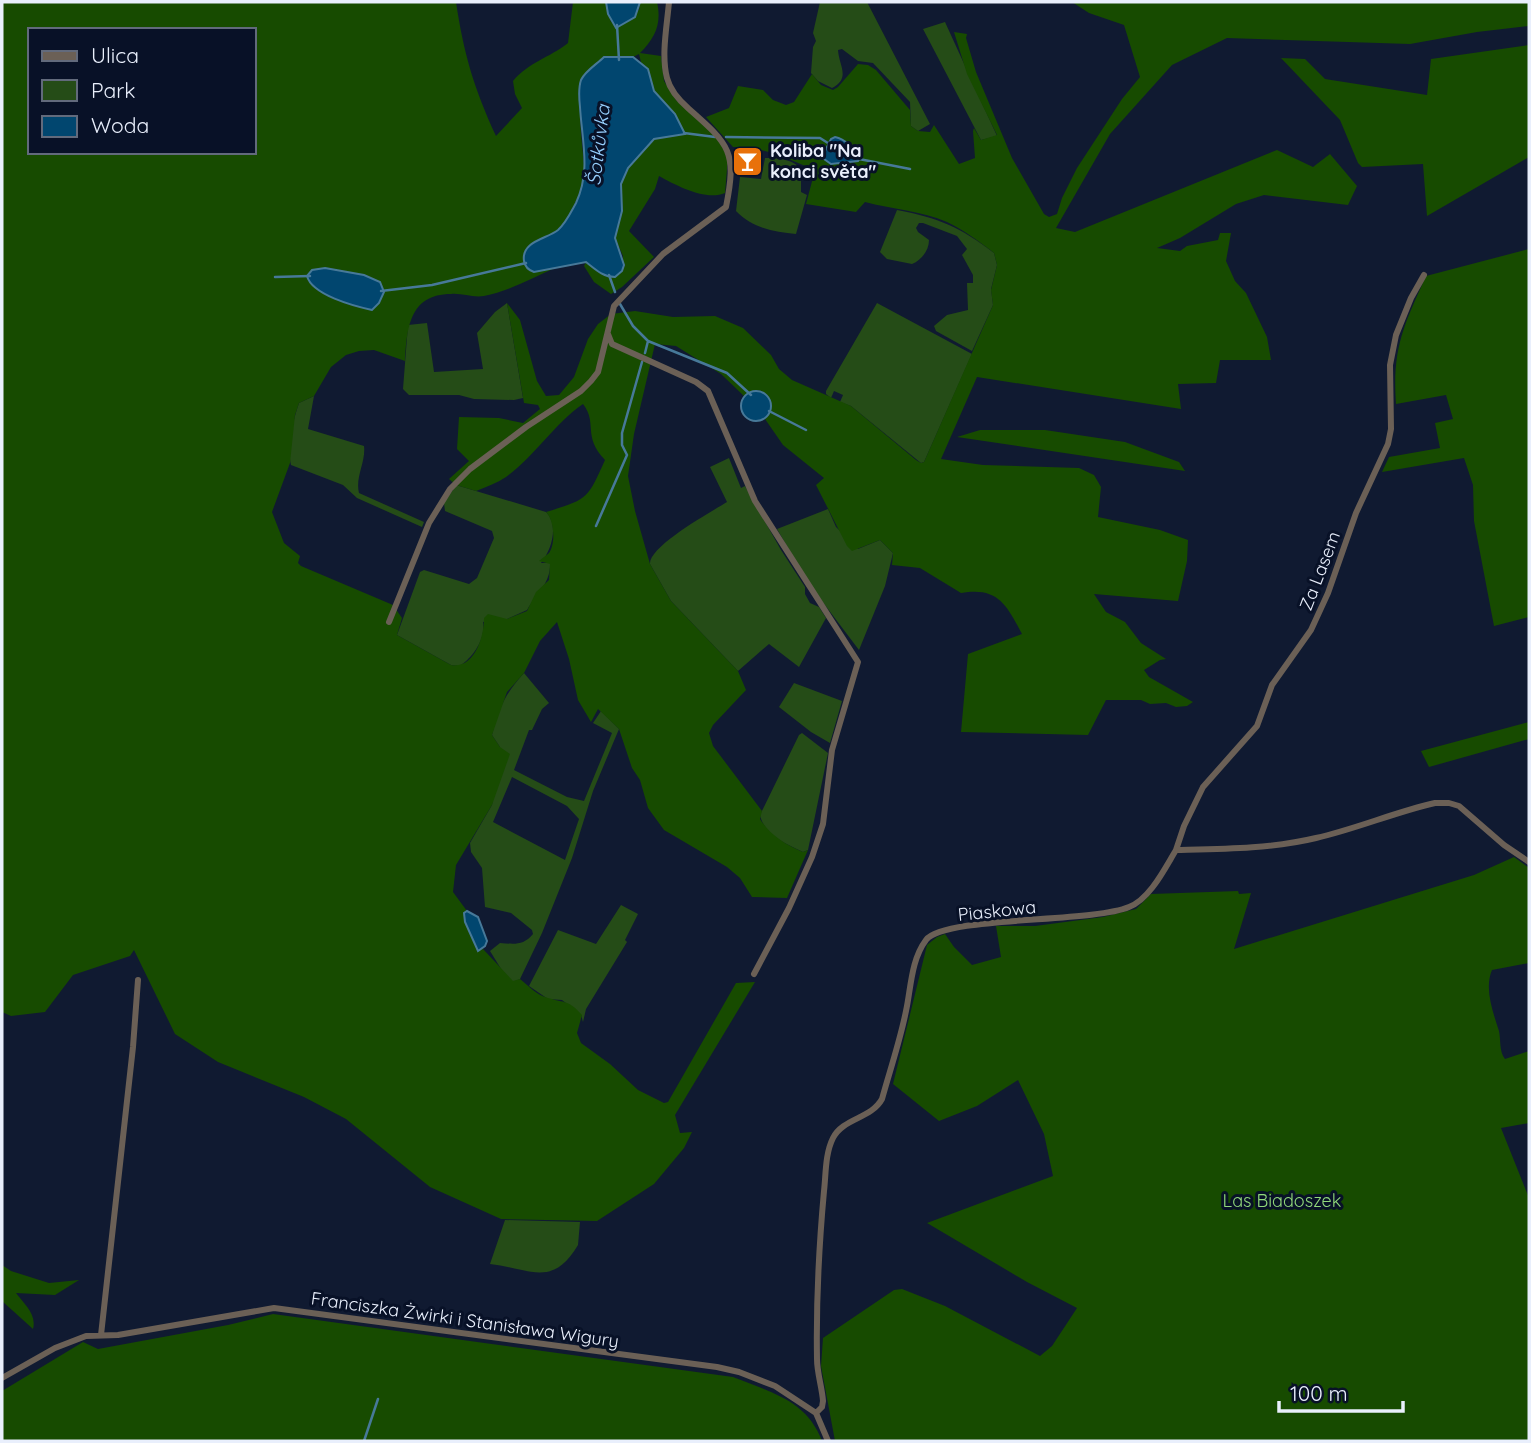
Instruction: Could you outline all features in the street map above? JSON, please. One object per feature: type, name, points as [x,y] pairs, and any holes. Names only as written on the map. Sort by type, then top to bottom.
[{"type":"street","points":[[389,622],[429,523],[450,489],[470,469],[526,427],[581,391],[591,381],[598,372],[614,306],[663,254],[726,207],[730,154],[724,142],[681,102],[667,80],[665,61],[669,2]]},
{"type":"street","name":"Za Lasem","points":[[1176,850],[1184,826],[1203,787],[1256,726],[1272,685],[1304,641],[1320,611],[1342,558],[1356,513],[1388,444],[1391,429],[1391,358],[1405,312],[1424,275]]},
{"type":"street","points":[[607,331],[612,344],[696,382],[708,391],[755,501],[858,662],[832,750],[823,824],[812,857],[754,974]]},
{"type":"street","points":[[1176,850],[1230,849],[1315,839],[1443,803],[1459,806],[1504,845],[1529,862]]},
{"type":"street","name":"Piaskowa","points":[[816,1413],[822,1407],[823,1401],[817,1360],[822,1217],[827,1159],[837,1131],[870,1113],[878,1107],[882,1099],[907,1010],[910,984],[924,943],[934,933],[962,927],[1083,916],[1130,907],[1142,899],[1176,850]]},
{"type":"street","points":[[102,1335],[138,980]]},
{"type":"street","name":"Franciszka Żwirki i Stanisława Wigury","points":[[2,1378],[55,1348],[86,1336],[118,1335],[189,1325],[274,1308],[717,1367],[775,1386],[816,1413]]},
{"type":"street","points":[[816,1413],[828,1441]]},
{"type":"green space","points":[[2,2],[456,2],[471,71],[496,136],[522,108],[515,94],[513,81],[526,69],[568,43],[573,2],[606,2],[611,22],[639,10],[640,2],[657,2],[659,17],[656,30],[640,53],[661,56],[664,81],[676,100],[720,140],[728,157],[725,193],[701,194],[659,176],[655,189],[629,231],[654,257],[611,294],[594,282],[584,266],[586,262],[599,272],[612,276],[622,271],[623,256],[615,238],[622,211],[622,182],[628,168],[654,139],[684,134],[675,114],[654,91],[648,69],[642,66],[639,54],[633,57],[604,57],[579,90],[584,170],[581,191],[560,228],[530,246],[525,254],[528,270],[534,272],[555,268],[493,294],[451,294],[426,300],[413,316],[409,326],[405,361],[374,350],[346,355],[331,367],[314,396],[299,403],[295,415],[290,463],[272,512],[284,543],[300,556],[298,563],[301,566],[393,605],[402,618],[397,635],[451,665],[459,665],[472,657],[476,650],[484,618],[488,614],[507,619],[527,611],[536,592],[549,580],[550,564],[539,561],[549,553],[553,544],[552,526],[546,512],[584,496],[605,460],[594,444],[590,417],[583,404],[503,479],[476,491],[456,485],[449,479],[469,461],[457,449],[459,417],[499,418],[523,423],[540,409],[538,405],[524,403],[507,303],[520,320],[537,381],[546,396],[559,395],[574,377],[588,339],[598,324],[611,314],[635,311],[673,317],[715,316],[743,328],[792,380],[851,406],[916,460],[924,462],[993,305],[991,290],[997,265],[994,253],[960,229],[927,215],[865,202],[856,212],[806,204],[815,170],[765,151],[733,147],[706,117],[729,108],[738,86],[763,90],[773,100],[786,105],[794,102],[812,74],[821,85],[833,90],[858,64],[868,65],[876,70],[910,110],[911,126],[918,131],[930,132],[934,125],[959,164],[975,158],[974,128],[981,140],[997,135],[967,74],[954,32],[967,34],[976,72],[1012,158],[1044,214],[1049,217],[1057,214],[1077,168],[1122,99],[1140,77],[1124,25],[1089,13],[1072,2],[1529,2],[1529,26],[1410,44],[1227,38],[1172,65],[1110,134],[1056,228],[1075,232],[1277,150],[1313,167],[1330,154],[1357,186],[1348,205],[1264,195],[1236,204],[1180,238],[1157,248],[1180,251],[1187,246],[1218,240],[1220,233],[1231,233],[1226,261],[1235,281],[1246,293],[1267,337],[1271,360],[1220,360],[1216,383],[1178,384],[1181,409],[977,377],[941,459],[983,465],[1079,468],[1094,475],[1101,487],[1098,517],[1160,530],[1188,540],[1187,561],[1178,601],[1094,594],[1106,612],[1125,622],[1141,643],[1166,659],[1144,670],[1149,677],[1193,702],[1187,706],[1150,704],[1141,700],[1106,700],[1088,735],[961,732],[968,654],[1022,634],[1005,606],[992,595],[961,593],[920,568],[892,565],[893,553],[880,540],[852,551],[816,485],[824,478],[783,445],[765,419],[770,413],[762,391],[755,390],[745,397],[721,374],[676,346],[655,344],[634,434],[628,476],[650,564],[671,601],[738,671],[746,690],[713,725],[709,733],[713,746],[762,811],[760,819],[769,830],[790,846],[803,852],[808,850],[787,898],[752,897],[740,878],[727,867],[664,830],[648,808],[640,780],[632,768],[619,729],[598,709],[591,722],[578,700],[557,622],[540,641],[524,673],[507,692],[492,735],[500,747],[510,754],[492,805],[456,865],[453,892],[467,911],[464,913],[478,950],[483,949],[513,981],[520,979],[540,995],[574,1007],[582,1015],[577,1033],[581,1043],[610,1064],[638,1090],[664,1103],[668,1102],[736,983],[755,982],[675,1115],[680,1133],[692,1132],[684,1148],[654,1184],[597,1221],[501,1219],[430,1187],[346,1119],[304,1097],[218,1062],[175,1034],[134,950],[130,956],[73,975],[45,1012],[11,1016],[2,1012]],"holes":[[[831,139],[846,142],[860,158],[850,163],[830,164],[824,159],[824,153]],[[325,268],[364,275],[380,282],[372,310],[317,290]]]},
{"type":"green space","points":[[820,2],[867,2],[930,124],[918,131],[911,126],[910,102],[873,63],[858,61],[842,49],[838,50],[843,76],[838,84],[832,88],[818,81],[811,73],[816,41],[813,33]]},
{"type":"green space","points":[[945,22],[997,136],[981,140],[923,29]]},
{"type":"green space","points":[[1529,45],[1529,157],[1427,216],[1423,164],[1362,167],[1340,120],[1281,58],[1305,59],[1325,79],[1427,95],[1431,59]]},
{"type":"green space","points":[[765,158],[791,162],[803,172],[801,192],[807,195],[796,234],[764,228],[736,211],[740,177],[761,179]]},
{"type":"green space","points":[[897,210],[925,216],[948,225],[994,253],[997,265],[991,289],[993,305],[972,351],[936,331],[934,326],[947,315],[968,310],[967,283],[973,283],[973,275],[962,255],[967,249],[957,236],[919,223],[916,228],[918,232],[929,240],[922,257],[912,264],[887,259],[880,252]]},
{"type":"green space","points":[[1529,249],[1529,617],[1494,626],[1474,521],[1473,485],[1464,458],[1382,472],[1389,457],[1440,448],[1435,423],[1453,419],[1446,395],[1396,404],[1396,367],[1401,337],[1426,276]]},
{"type":"green space","points":[[507,303],[523,398],[474,399],[459,395],[409,395],[403,389],[408,325],[427,323],[434,372],[483,369],[477,333],[495,312]]},
{"type":"green space","points":[[877,303],[972,354],[924,462],[921,463],[851,406],[840,402],[843,395],[834,391],[831,398],[826,394]]},
{"type":"green space","points":[[314,396],[308,429],[364,446],[358,481],[359,493],[424,522],[422,527],[357,498],[343,485],[291,465],[291,434],[299,403]]},
{"type":"green space","points":[[980,430],[1045,430],[1125,442],[1179,462],[1185,471],[957,437]]},
{"type":"green space","points":[[729,458],[741,488],[745,486],[805,587],[810,603],[819,607],[826,618],[799,667],[769,644],[738,671],[671,601],[650,564],[659,548],[670,539],[727,502],[710,467]]},
{"type":"green space","points":[[456,485],[546,512],[553,530],[551,544],[541,563],[550,563],[548,577],[527,610],[507,619],[483,622],[477,647],[470,658],[460,666],[451,665],[397,635],[420,572],[424,570],[469,584],[477,578],[494,538],[492,531],[445,511],[444,503]]},
{"type":"green space","points":[[828,509],[836,527],[858,549],[880,540],[893,553],[885,586],[859,650],[809,584],[777,529]]},
{"type":"green space","points":[[524,673],[549,703],[542,709],[532,730],[529,730],[514,770],[567,797],[584,801],[612,733],[593,723],[601,711],[619,729],[593,791],[572,858],[542,933],[520,979],[513,982],[490,951],[500,943],[526,941],[533,934],[532,930],[511,913],[485,907],[482,868],[471,852],[470,843],[492,805],[500,747],[492,735],[497,717],[512,688]],"holes":[[[512,777],[567,806],[579,819],[565,860],[493,822]]]},
{"type":"green space","points":[[794,683],[842,701],[830,743],[779,707]]},
{"type":"green space","points":[[1529,722],[1529,739],[1429,767],[1421,751]]},
{"type":"green space","points":[[802,733],[828,753],[808,850],[803,852],[771,833],[760,815]]},
{"type":"green space","name":"Las Biadoszek","points":[[1514,857],[1529,868],[1529,963],[1492,970],[1489,985],[1490,1001],[1503,1056],[1505,1059],[1529,1051],[1529,1123],[1501,1128],[1529,1198],[1529,1441],[835,1441],[821,1366],[823,1338],[894,1290],[902,1289],[945,1306],[1040,1356],[1052,1346],[1077,1308],[927,1223],[1053,1176],[1044,1134],[1018,1080],[977,1106],[939,1121],[893,1084],[927,945],[945,934],[972,965],[1001,957],[996,926],[1035,926],[1103,917],[1136,909],[1151,894],[1238,891],[1239,894],[1251,893],[1234,949],[1474,875]]},
{"type":"green space","points":[[621,905],[638,914],[625,940],[627,942],[586,1009],[583,1022],[581,1015],[562,1000],[548,999],[529,986],[558,930],[596,944]]},
{"type":"green space","points":[[505,1220],[580,1222],[578,1245],[568,1259],[549,1271],[539,1273],[490,1264]]},
{"type":"green space","points":[[2,1265],[11,1271],[49,1283],[79,1280],[55,1295],[16,1293],[31,1314],[33,1329],[2,1301]]},
{"type":"green space","points":[[273,1314],[733,1377],[786,1399],[807,1416],[822,1441],[2,1441],[2,1391],[83,1342],[98,1349]]},
{"type":"water","points":[[606,2],[640,2],[635,17],[616,28],[608,14]]},
{"type":"water","points":[[604,57],[633,57],[648,69],[654,91],[675,114],[685,134],[654,139],[628,168],[621,184],[622,211],[615,238],[624,265],[622,271],[615,277],[607,276],[586,262],[534,272],[524,263],[526,249],[561,227],[581,191],[584,156],[579,87],[585,74]]},
{"type":"water","points":[[835,137],[853,148],[860,158],[858,161],[831,164],[824,159],[831,139]]},
{"type":"water","points":[[325,268],[364,275],[380,282],[384,292],[379,303],[372,310],[335,299],[317,289],[307,276],[312,270]]},
{"type":"water","points":[[756,391],[767,395],[771,406],[767,417],[756,421],[745,417],[741,406],[745,395]]},
{"type":"water","points":[[467,911],[478,917],[487,941],[478,951],[465,922],[464,913]]},
{"type":"waterway","name":"Šotkůvka","points":[[617,25],[619,60]]},
{"type":"waterway","points":[[684,133],[715,137]]},
{"type":"waterway","points":[[726,137],[820,138],[831,145]]},
{"type":"waterway","points":[[859,159],[910,169]]},
{"type":"waterway","points":[[381,291],[432,285],[526,263]]},
{"type":"waterway","name":"Šotkůvka","points":[[609,275],[615,292]]},
{"type":"waterway","points":[[275,277],[310,276]]},
{"type":"waterway","name":"Šotkůvka","points":[[620,304],[633,326],[648,341],[645,353]]},
{"type":"waterway","points":[[648,341],[727,373],[751,395]]},
{"type":"waterway","name":"Šotkůvka","points":[[596,526],[627,455],[622,445],[622,433],[642,362]]},
{"type":"waterway","points":[[769,411],[806,430]]},
{"type":"waterway","points":[[364,1441],[378,1399]]},
{"type":"place","name":"Koliba \"Na konci světa\"","points":[[747,161]]}]
